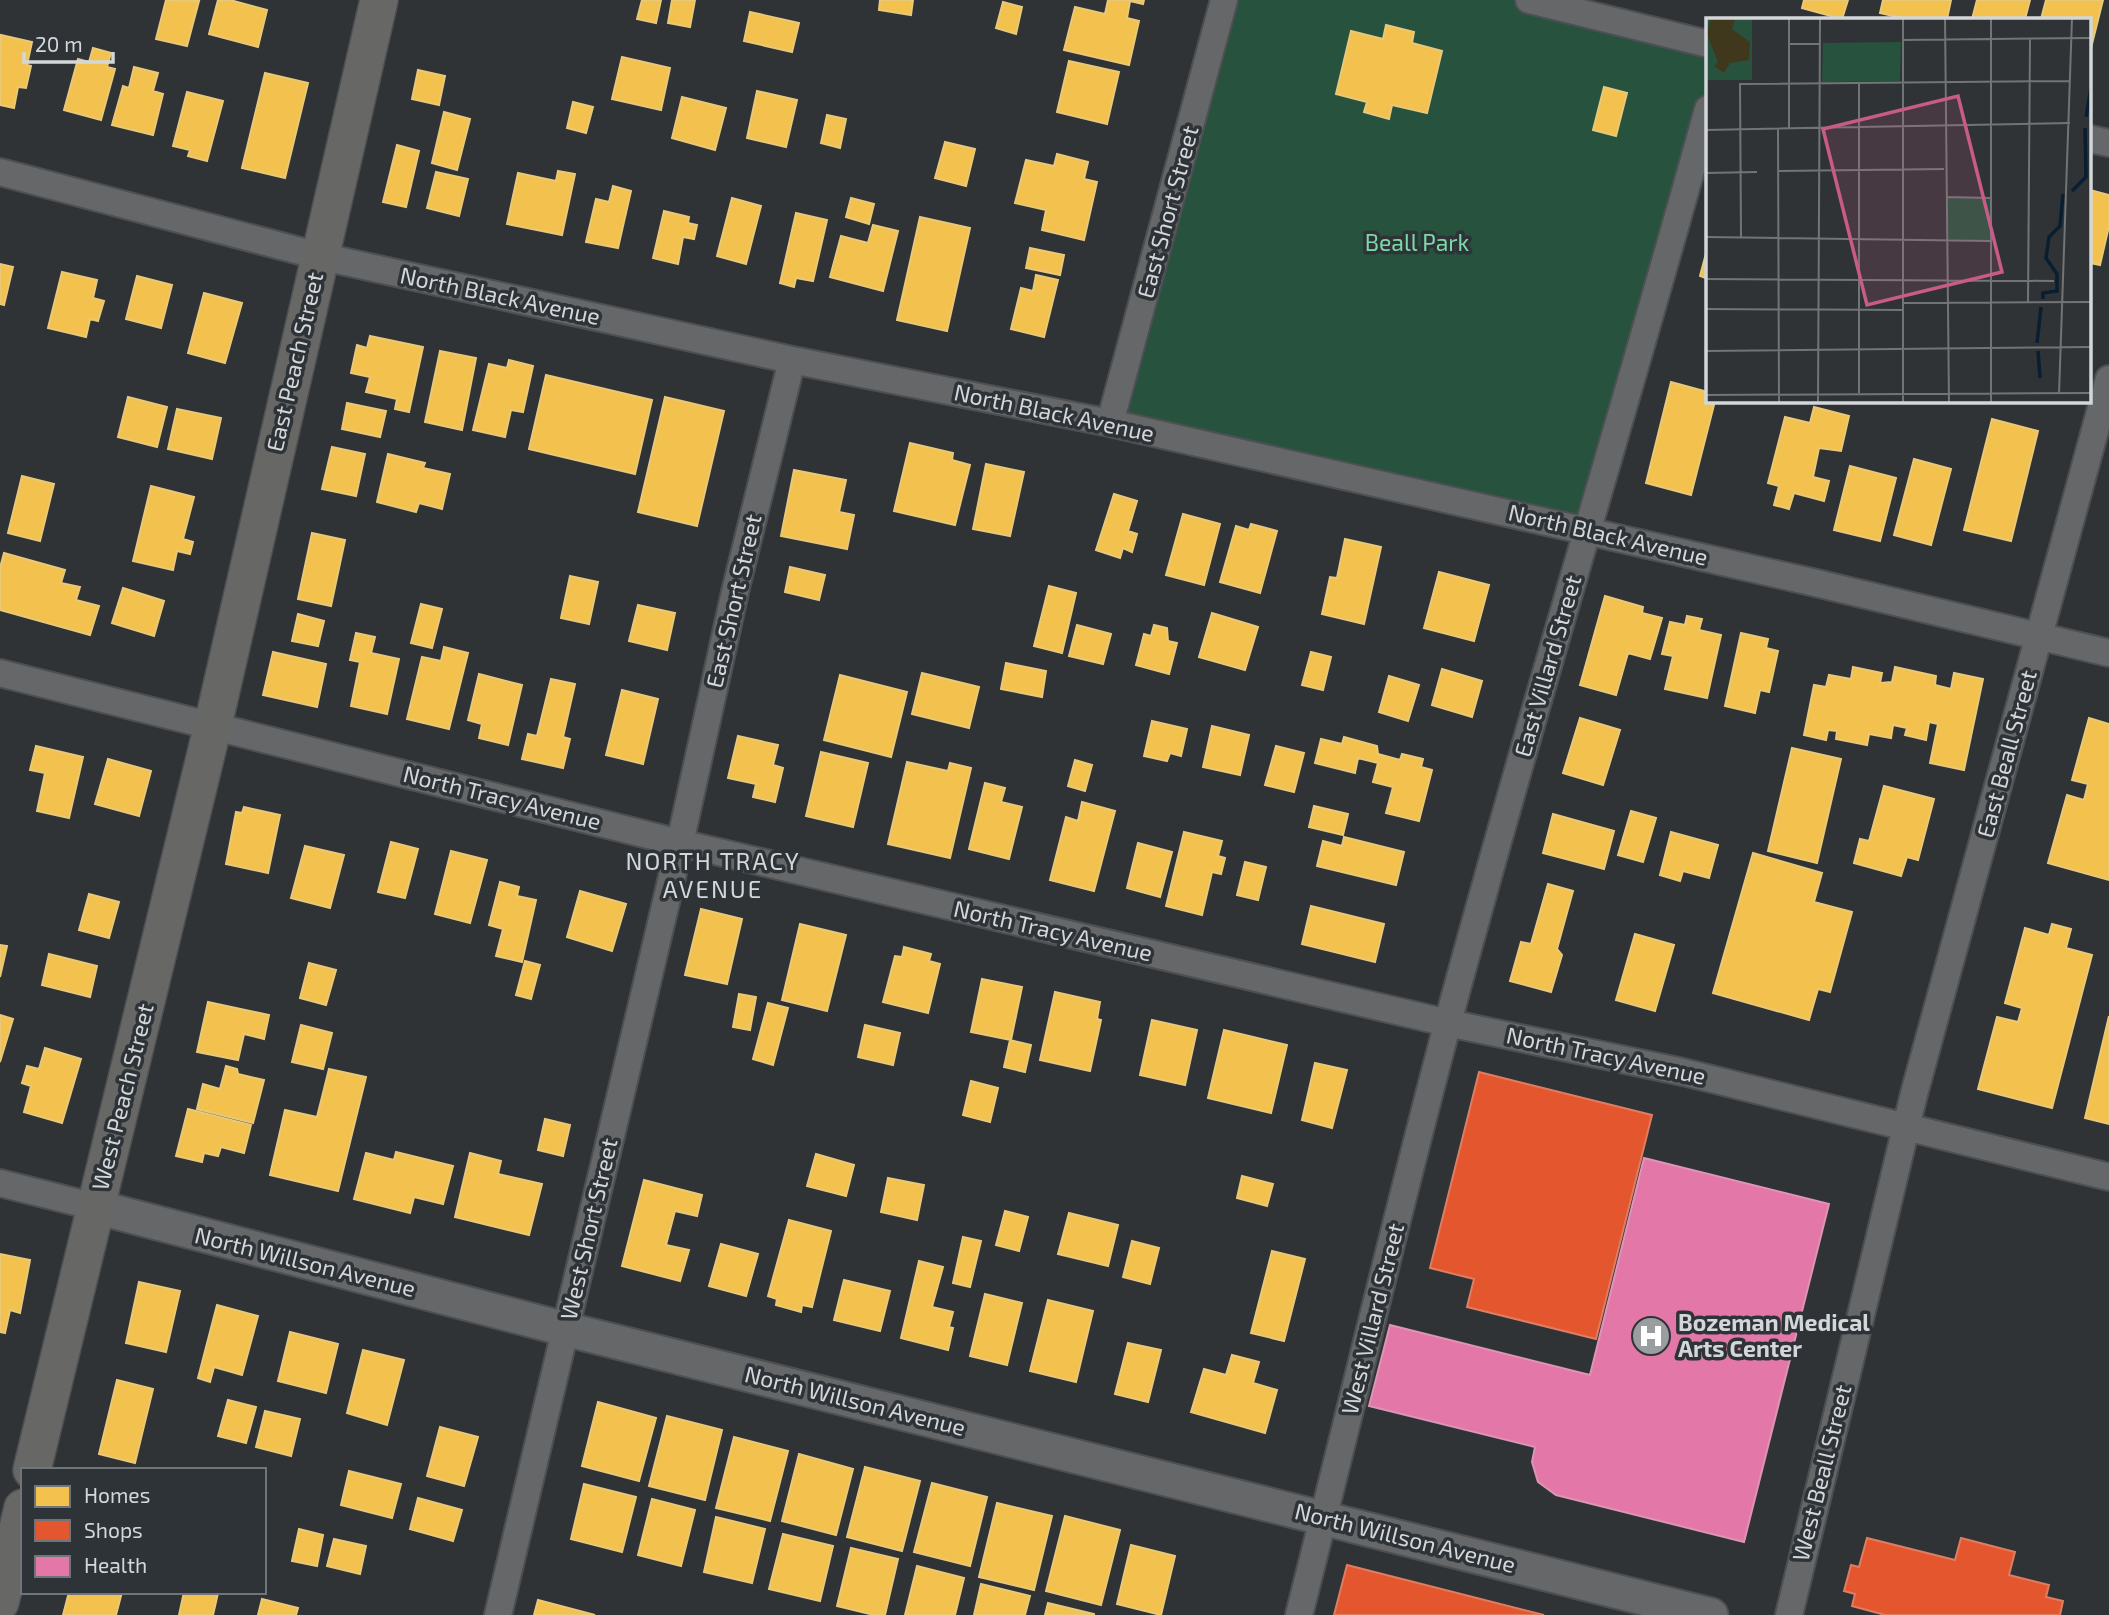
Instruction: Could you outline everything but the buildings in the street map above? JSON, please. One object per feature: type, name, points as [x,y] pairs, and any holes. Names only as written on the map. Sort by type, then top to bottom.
[{"type":"main road","name":"East Peach Street","points":[[213,725],[379,0]]},
{"type":"main road","name":"West Peach Street","points":[[32,1468],[213,725]]},
{"type":"main road","points":[[0,1602],[21,1516]]},
{"type":"street","name":"East Short Street","points":[[1110,423],[1224,0]]},
{"type":"street","points":[[1529,0],[1706,44]]},
{"type":"street","name":"East Villard Street","points":[[1448,1023],[1706,116]]},
{"type":"street","name":"North Black Avenue","points":[[0,172],[319,256],[792,360],[1110,423],[1588,530],[2109,653]]},
{"type":"street","name":"East Short Street","points":[[680,844],[735,592],[792,360]]},
{"type":"street","name":"East Beall Street","points":[[1906,1128],[2109,379]]},
{"type":"street","name":"North Tracy Avenue","points":[[0,673],[680,844],[1448,1023],[1683,1072],[2109,1177]]},
{"type":"street","name":"West Short Street","points":[[498,1615],[680,844]]},
{"type":"street","name":"West Villard Street","points":[[1299,1615],[1448,1023]]},
{"type":"street","name":"West Beall Street","points":[[1789,1615],[1906,1128]]},
{"type":"street","name":"North Willson Avenue","points":[[0,1183],[565,1329],[1711,1615]]},
{"type":"green space","name":"Beall Park","points":[[1224,0],[1529,0],[1706,44],[1706,115],[1588,530],[1110,423]]},
{"type":"place","name":"Bozeman Medical Arts Center","points":[[1651,1336]]},
{"type":"district","name":"NORTH TRACY AVENUE","points":[[713,876]]}]
